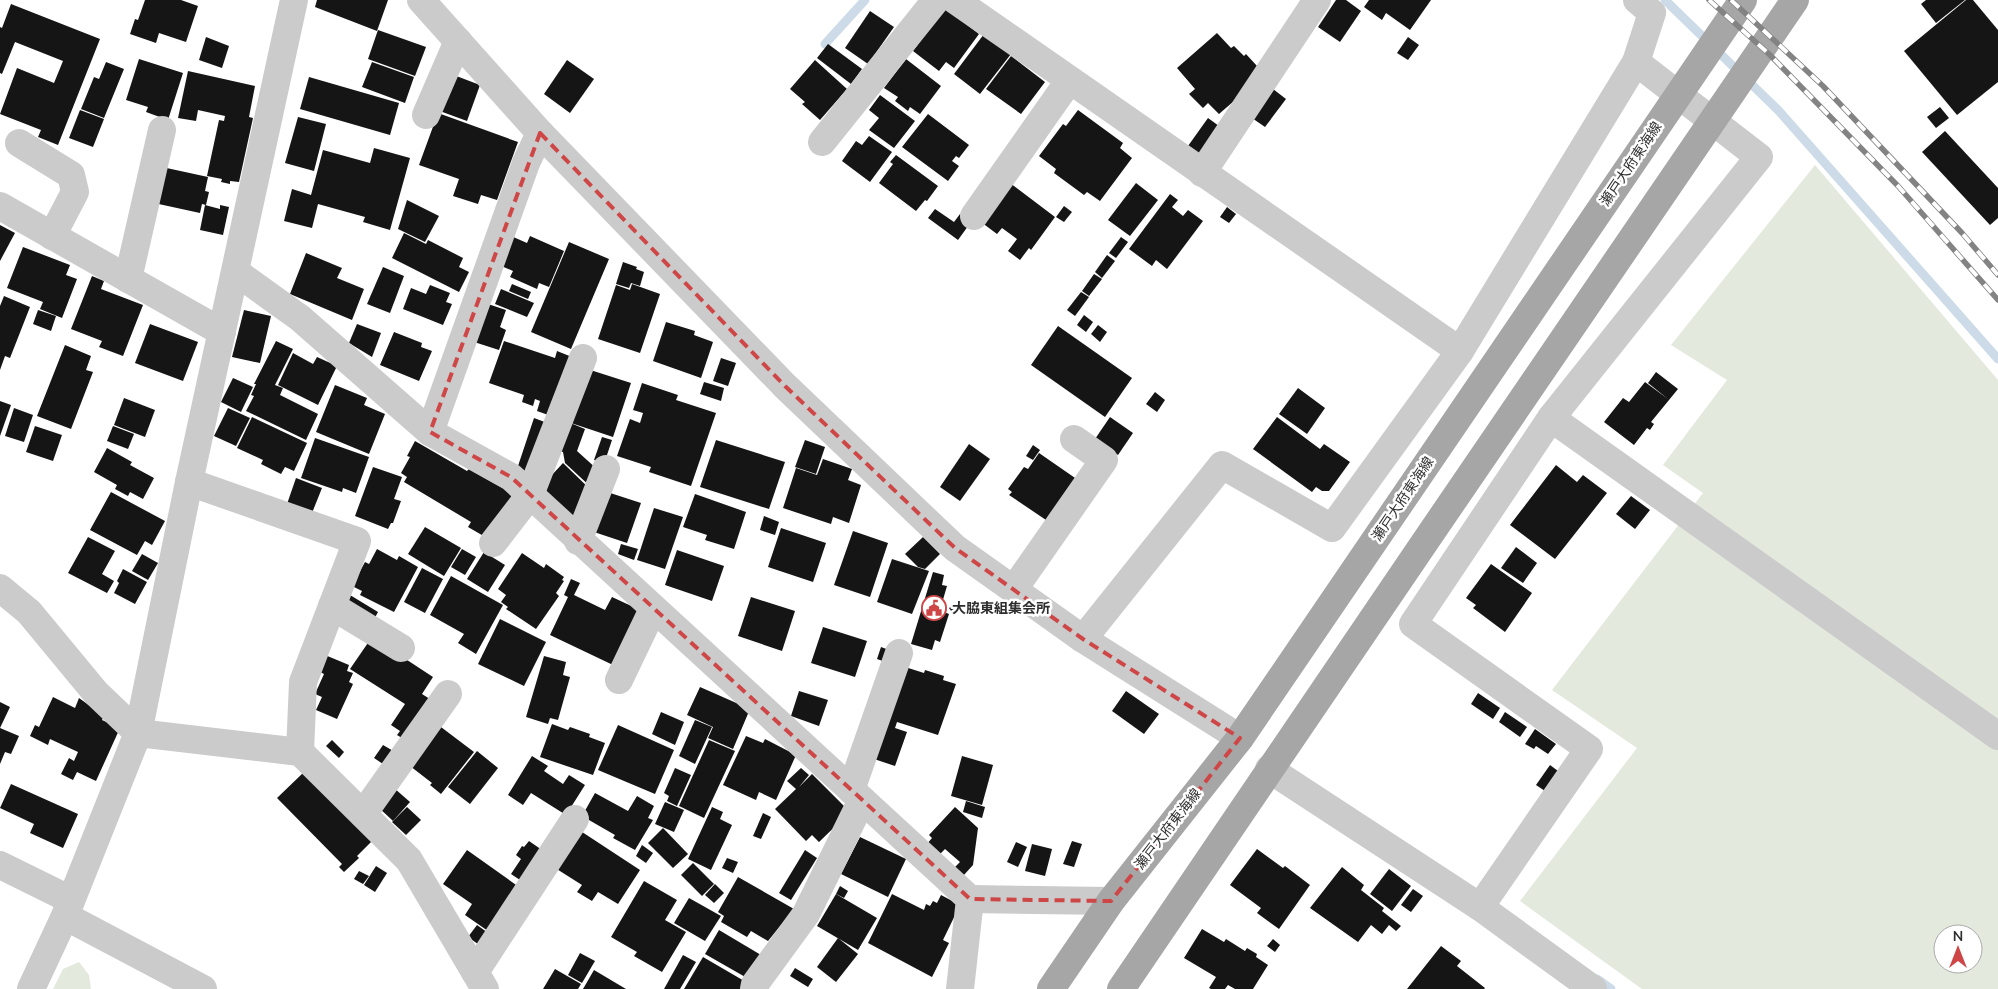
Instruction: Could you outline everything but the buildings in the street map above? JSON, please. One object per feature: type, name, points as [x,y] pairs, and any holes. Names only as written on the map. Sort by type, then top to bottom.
[{"type":"main road","name":"瀬戸大府東海線","points":[[1051,989],[1111,901],[1240,738],[1743,0]]},
{"type":"main road","points":[[1121,989],[1269,769],[1589,304],[1795,0]]},
{"type":"street","points":[[31,989],[68,908],[138,733],[189,482],[294,0]]},
{"type":"street","points":[[421,0],[540,133],[792,393],[955,548],[1083,639],[1240,738]]},
{"type":"street","points":[[822,142],[936,0]]},
{"type":"street","points":[[954,0],[1460,351]]},
{"type":"street","points":[[1202,173],[1317,0]]},
{"type":"street","points":[[1083,639],[1222,465],[1332,528],[1460,351],[1636,62],[1652,13],[1637,0]]},
{"type":"street","points":[[426,115],[458,42]]},
{"type":"street","points":[[1480,907],[1589,749],[1413,624],[1551,418],[1759,157],[1636,62]]},
{"type":"street","points":[[974,216],[1069,80]]},
{"type":"street","points":[[128,279],[162,130]]},
{"type":"street","points":[[430,432],[526,163],[540,133]]},
{"type":"street","points":[[19,143],[71,175],[75,192],[52,236]]},
{"type":"street","points":[[0,206],[222,332]]},
{"type":"street","points":[[236,272],[300,318],[430,432],[511,477],[970,899],[1111,901]]},
{"type":"street","points":[[493,543],[530,495],[583,358]]},
{"type":"street","points":[[1551,418],[1998,736]]},
{"type":"street","points":[[1014,589],[1104,460],[1074,439]]},
{"type":"street","points":[[578,540],[606,469]]},
{"type":"street","points":[[189,482],[357,541],[303,682],[300,752]]},
{"type":"street","points":[[0,588],[29,612],[96,693],[138,733],[300,752],[409,860],[480,981],[575,819]]},
{"type":"street","points":[[332,606],[401,648]]},
{"type":"street","points":[[619,680],[653,609]]},
{"type":"street","points":[[754,989],[755,984],[806,914],[857,795],[899,653]]},
{"type":"street","points":[[363,814],[448,694]]},
{"type":"street","points":[[1269,769],[1480,907],[1592,989]]},
{"type":"street","points":[[0,865],[203,989]]},
{"type":"street","points":[[960,989],[970,899]]},
{"type":"highlighted area","points":[[540,133],[785,386],[955,548],[1083,639],[1240,738],[1111,901],[970,899],[511,477],[430,432]]},
{"type":"shaded area","points":[[1815,165],[1998,380],[1998,989],[1642,989],[1520,901],[1637,748],[1552,690],[1703,493],[1663,465],[1727,380],[1671,345]]},
{"type":"shaded area","points":[[79,962],[89,975],[91,989],[53,989],[63,969]]},
{"type":"waterway","points":[[825,44],[865,0]]},
{"type":"waterway","points":[[1665,0],[1778,110],[1998,359]]},
{"type":"waterway","points":[[1597,979],[1611,989]]},
{"type":"railway","points":[[1709,0],[1769,54],[1898,186],[1998,300]]},
{"type":"railway","points":[[1731,0],[1823,86],[1962,233],[1998,275]]},
{"type":"place","name":"大脇東組集会所","points":[[934,608]]}]
